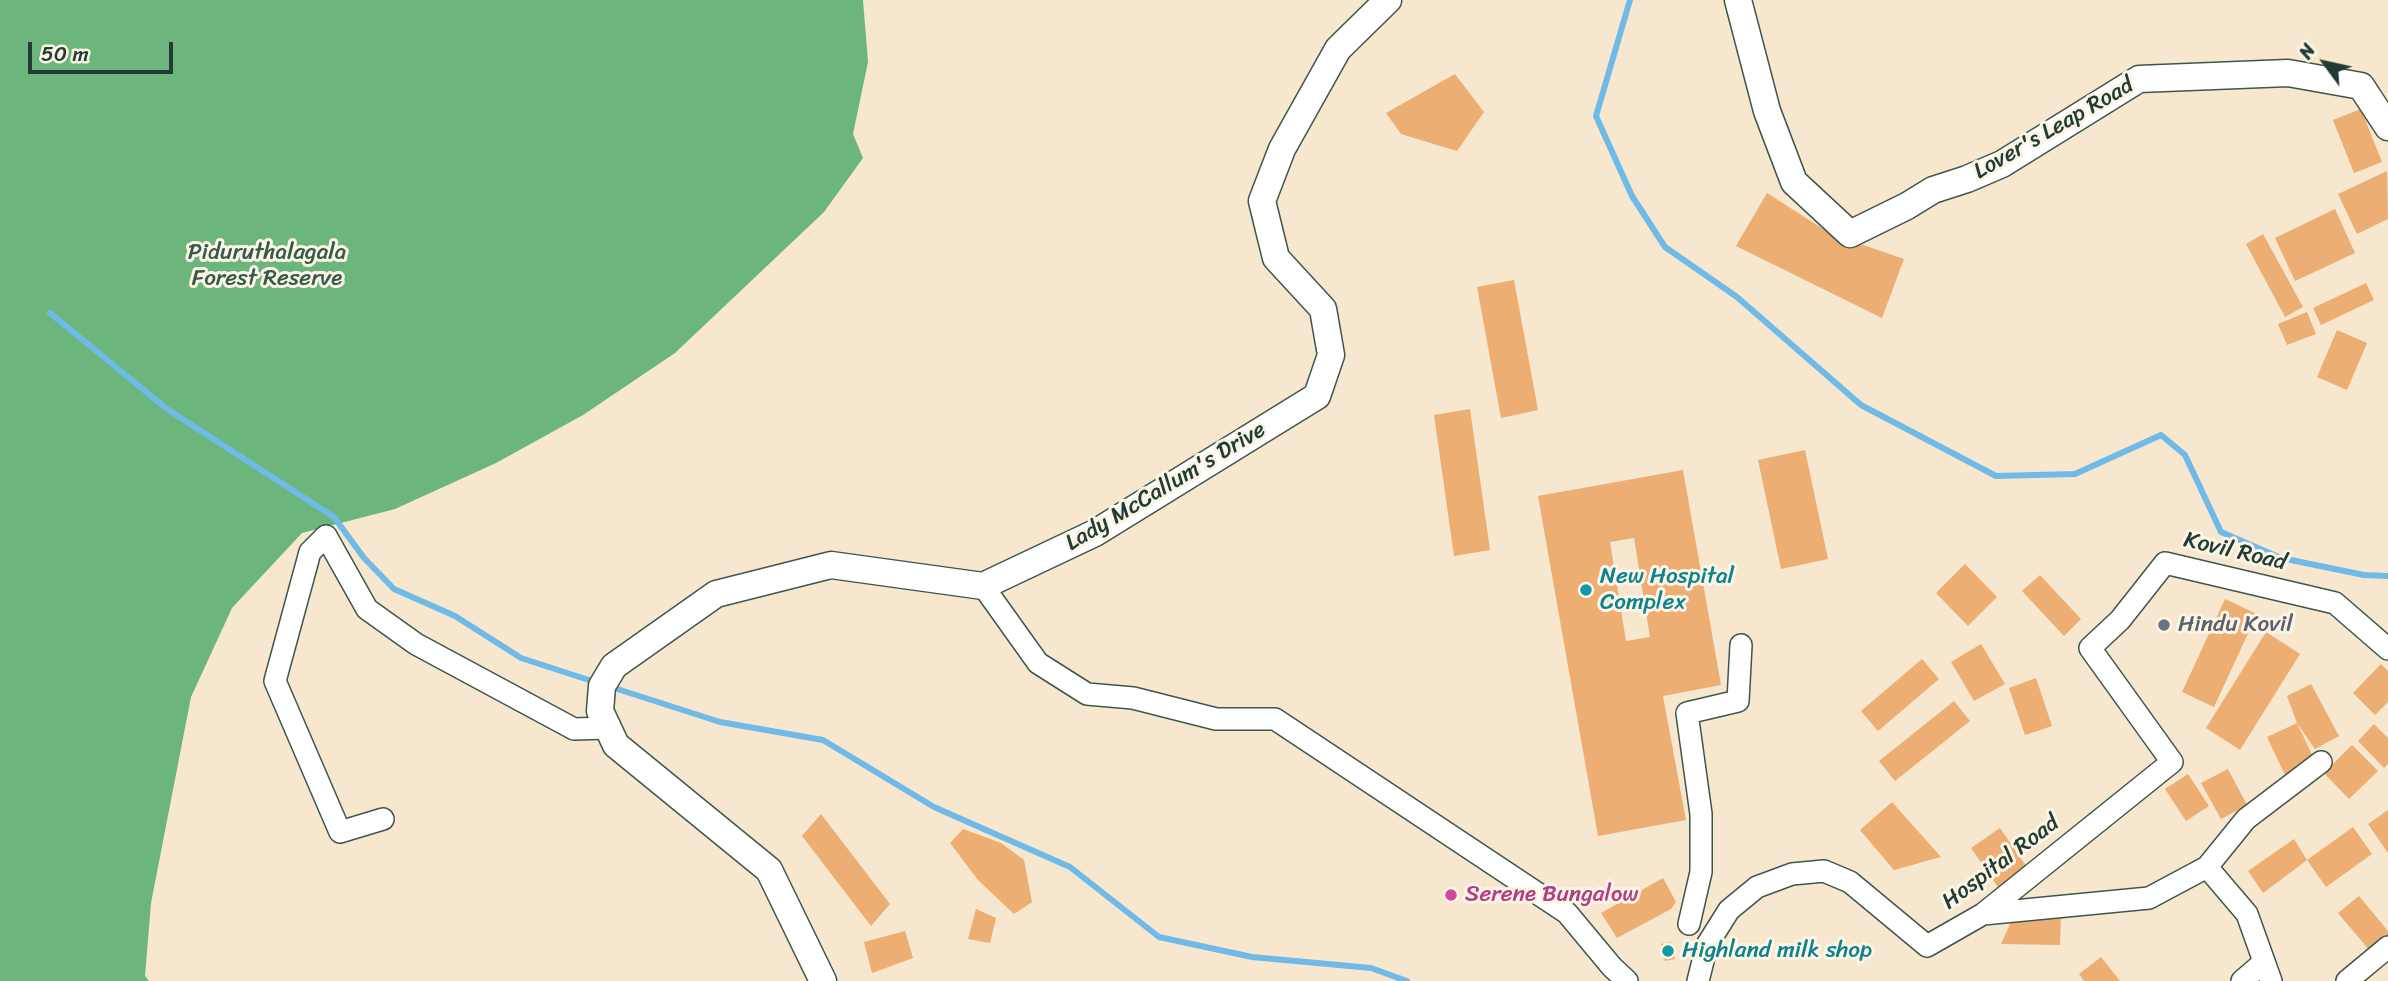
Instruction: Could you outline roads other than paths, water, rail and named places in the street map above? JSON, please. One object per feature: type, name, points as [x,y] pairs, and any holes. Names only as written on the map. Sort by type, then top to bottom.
[{"type":"main road","name":"Lady McCallum's Drive","points":[[983,586],[1095,533],[1317,396],[1331,355],[1323,309],[1276,258],[1262,201],[1282,149],[1338,49],[1388,0]]},
{"type":"main road","name":"Lover's Leap Road","points":[[1738,0],[1767,111],[1794,182],[1850,233],[1907,206],[1933,190],[2001,164],[2139,79],[2288,73],[2361,86],[2388,127]]},
{"type":"main road","points":[[823,981],[769,870],[616,745],[604,720],[602,686],[614,666],[716,594],[831,565],[983,586]]},
{"type":"street","points":[[383,819],[340,832],[275,681],[310,552],[326,536],[367,609],[416,644],[574,729],[604,720]]},
{"type":"street","name":"Kovil Road","points":[[2090,648],[2120,620],[2165,563],[2335,603],[2388,649]]},
{"type":"street","points":[[983,586],[1038,663],[1087,694],[1133,698],[1216,719],[1275,719],[1567,913],[1612,967],[1628,981]]},
{"type":"street","points":[[1689,924],[1701,872],[1700,814],[1687,713],[1738,701],[1741,645]]},
{"type":"street","name":"Hospital Road","points":[[1698,981],[1707,945],[1729,909],[1757,887],[1792,874],[1824,871],[1850,882],[1927,946],[1983,914],[2172,762],[2090,648]]},
{"type":"street","points":[[1983,914],[2150,898],[2207,867],[2246,820],[2321,762]]},
{"type":"street","points":[[2207,867],[2248,914],[2267,972],[2242,981]]},
{"type":"street","points":[[2347,981],[2388,947]]},
{"type":"waterway","points":[[1630,0],[1596,116],[1632,196],[1665,247],[1737,297],[1861,405],[1996,476],[2075,474],[2161,435],[2185,455],[2221,532],[2281,558],[2364,575],[2388,576]]},
{"type":"waterway","points":[[50,313],[167,409],[334,517],[364,558],[394,589],[455,616],[521,658],[598,683]]},
{"type":"waterway","points":[[608,686],[720,722],[823,740],[934,807],[1070,867],[1159,937],[1252,957],[1371,968],[1407,981]]},
{"type":"place","name":"New Hospital Complex","points":[[1586,590]]},
{"type":"place","name":"Hindu Kovil","points":[[2164,625]]},
{"type":"place","name":"Serene Bungalow","points":[[1451,895]]},
{"type":"place","name":"Highland milk shop","points":[[1668,951]]},
{"type":"park label","name":"Piduruthalagala Forest Reserve","points":[[267,266]]}]
